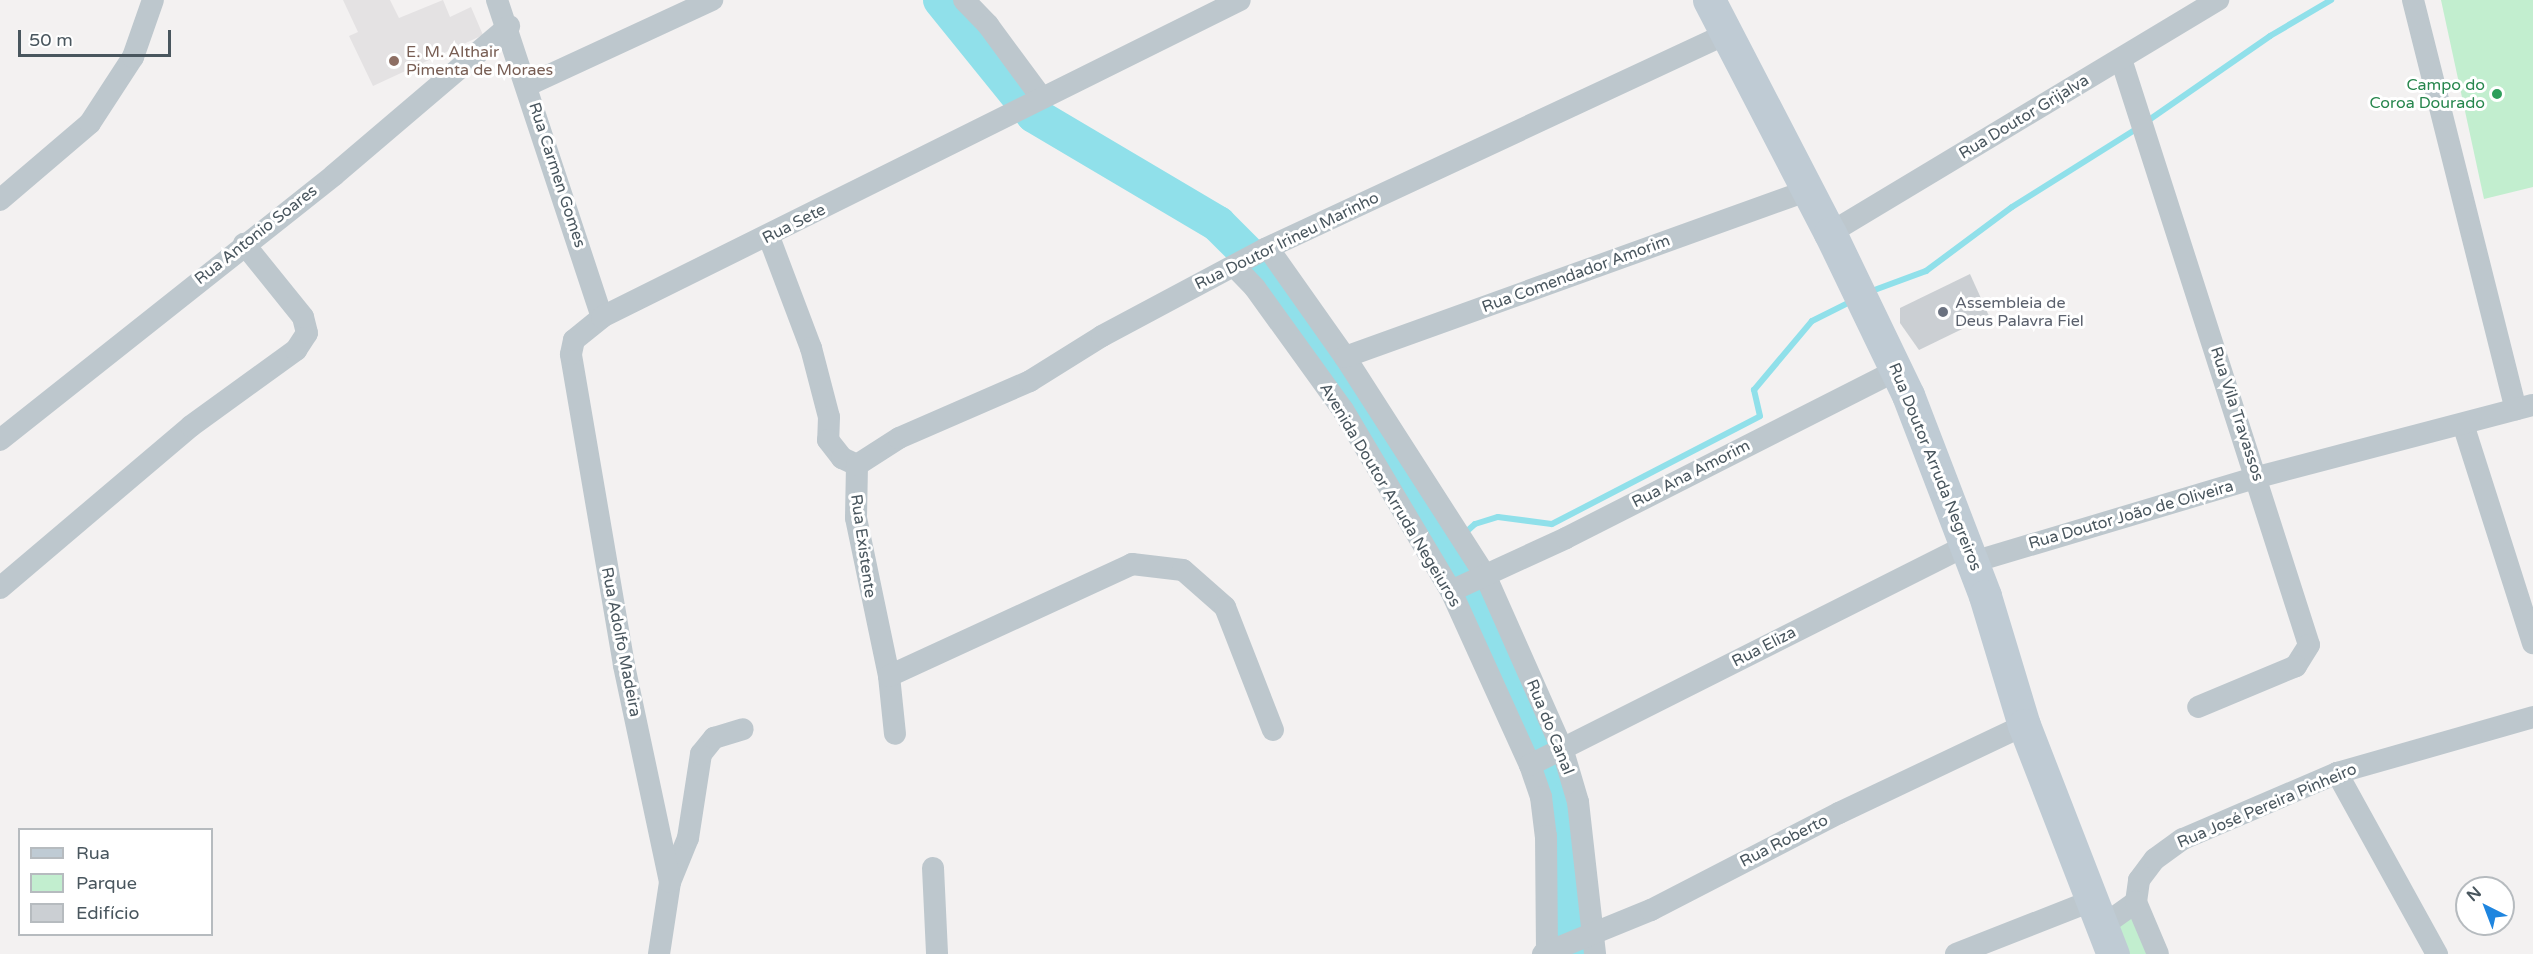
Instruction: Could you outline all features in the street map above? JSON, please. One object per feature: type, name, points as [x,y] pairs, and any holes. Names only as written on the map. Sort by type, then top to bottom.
[{"type":"street","points":[[0,200],[90,123],[133,57],[153,0]]},
{"type":"street","name":"Rua Carmen Gomes","points":[[497,0],[509,26],[602,317]]},
{"type":"street","points":[[528,85],[712,0]]},
{"type":"street","points":[[964,0],[988,25],[1038,98],[1240,0]]},
{"type":"street","name":"Rua Doutor Arruda Negreiros","points":[[1709,0],[1830,233],[1897,370],[1970,554],[2024,725],[2102,927]]},
{"type":"street","name":"Rua Doutor Grijalva","points":[[1830,233],[2218,0]]},
{"type":"street","points":[[2413,0],[2525,407]]},
{"type":"street","name":"Rua Antonio Soares","points":[[0,440],[334,174],[509,26]]},
{"type":"street","name":"Rua Doutor Irineu Marinho","points":[[857,465],[899,438],[1030,381],[1101,336],[1267,249],[1726,34]]},
{"type":"street","name":"Rua Vila Travassos","points":[[2121,59],[2144,137],[2258,477],[2307,632],[2307,654],[2289,670],[2198,707]]},
{"type":"street","name":"Rua Sete","points":[[582,331],[602,317],[769,237],[1038,98]]},
{"type":"street","name":"Rua Comendador Amorim","points":[[1345,357],[1808,190]]},
{"type":"street","points":[[769,237],[811,348],[829,417],[828,440],[842,458],[857,465]]},
{"type":"street","points":[[0,588],[191,426],[296,350],[307,333],[303,317],[244,244]]},
{"type":"street","name":"Avenida Doutor Arruda Negeiuros","points":[[1267,249],[1345,357],[1468,548]]},
{"type":"street","name":"Avenida Doutor Arruda Negeiuros","points":[[1235,265],[1255,288],[1343,410],[1453,590],[1533,764],[1546,836],[1549,951]]},
{"type":"street","name":"Rua Adolfo Madeira","points":[[582,331],[574,340],[571,354],[624,665],[670,882],[659,954]]},
{"type":"street","name":"Rua Ana Amorim","points":[[1453,590],[1485,577],[1897,370]]},
{"type":"street","name":"Rua Doutor João de Oliveira","points":[[1970,554],[2525,407]]},
{"type":"street","points":[[2463,424],[2533,643]]},
{"type":"street","name":"Rua Existente","points":[[857,465],[855,518],[889,676],[895,734]]},
{"type":"street","name":"Rua do Canal","points":[[1468,548],[1485,577],[1562,752],[1578,802],[1593,941]]},
{"type":"street","name":"Rua Eliza","points":[[1533,764],[1970,554]]},
{"type":"street","points":[[889,676],[1132,564],[1183,570],[1225,607],[1272,730]]},
{"type":"street","name":"Rua José Pereira Pinheiro","points":[[2136,902],[2139,880],[2155,859],[2183,839],[2337,772],[2533,717]]},
{"type":"street","name":"Rua Roberto","points":[[1549,951],[1593,941],[1839,813],[2024,725]]},
{"type":"street","points":[[670,882],[688,838],[701,754],[714,738],[743,729]]},
{"type":"street","points":[[2337,772],[2437,954]]},
{"type":"street","points":[[933,868],[937,954]]},
{"type":"street","points":[[1956,954],[2102,927],[2136,902],[2158,954]]},
{"type":"shaded area","name":"E. M. Althair Pimenta de Moraes","points":[[343,0],[390,0],[399,18],[443,0],[450,17],[471,7],[483,35],[373,86],[349,36],[358,32]]},
{"type":"green space","name":"Campo do Coroa Dourado","points":[[2441,0],[2533,0],[2533,187],[2484,199]]},
{"type":"green space","points":[[2132,911],[2150,954],[2127,954],[2117,927]]},
{"type":"building","name":"Assembleia de Deus Palavra Fiel","points":[[1970,274],[1989,316],[1919,350],[1900,323],[1900,308]]},
{"type":"waterway","points":[[941,0],[1034,115],[1218,224],[1274,280],[1441,539],[1477,605],[1568,798],[1566,954]]},
{"type":"waterway","points":[[2146,122],[2270,36],[2331,0]]},
{"type":"waterway","points":[[1869,292],[1926,271],[2012,207],[2138,128]]},
{"type":"waterway","points":[[1465,533],[1475,524],[1498,517],[1552,524],[1760,416],[1754,390],[1812,321],[1852,301]]},
{"type":"waterway","points":[[1446,548],[1457,539]]},
{"type":"place","name":"E. M. Althair Pimenta de Moraes","points":[[394,61]]},
{"type":"place","name":"Campo do Coroa Dourado","points":[[2497,94]]},
{"type":"place","name":"Assembleia de Deus Palavra Fiel","points":[[1943,312]]}]
